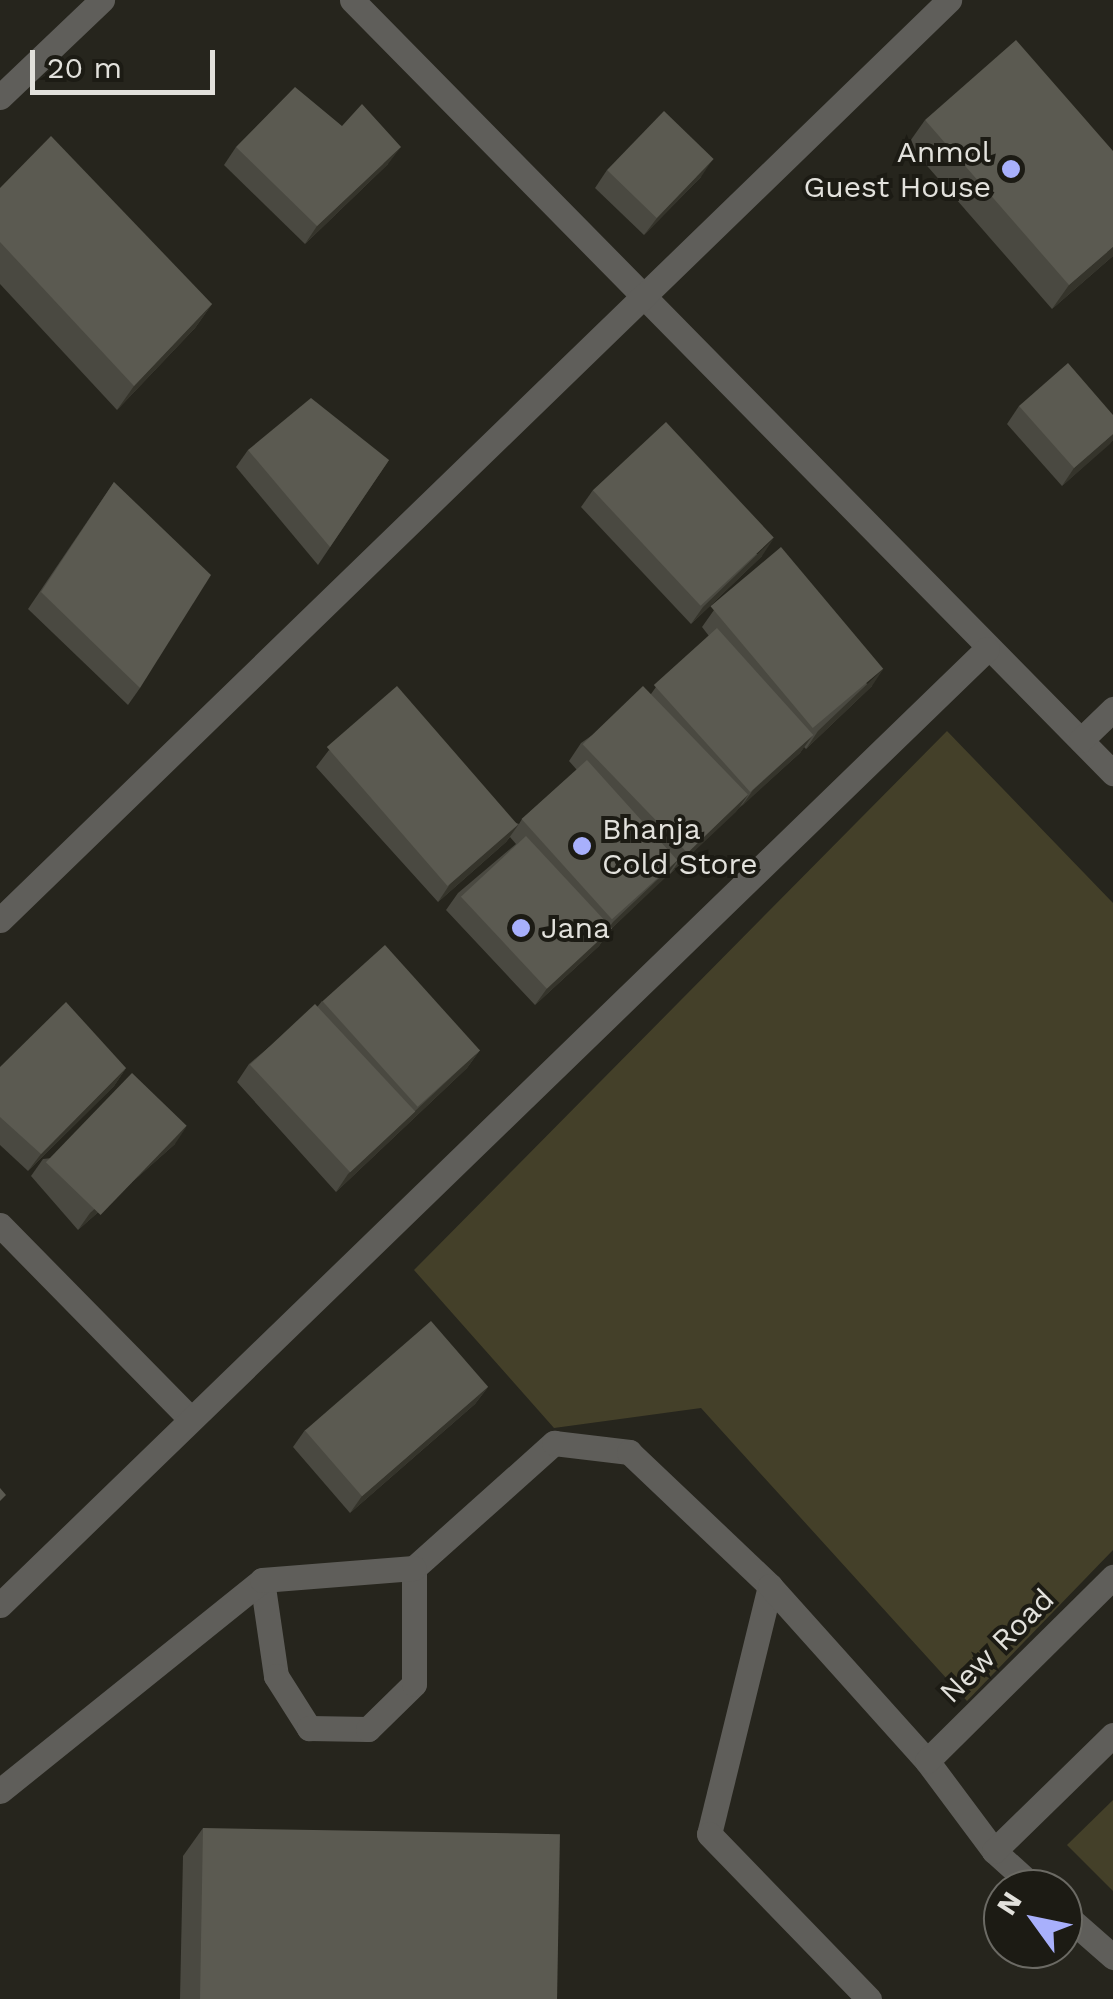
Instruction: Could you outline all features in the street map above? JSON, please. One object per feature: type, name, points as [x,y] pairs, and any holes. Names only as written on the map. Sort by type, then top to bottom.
[{"type":"street","points":[[0,97],[102,0]]},
{"type":"street","points":[[352,0],[637,296],[1113,774]]},
{"type":"street","points":[[0,920],[637,296],[949,0]]},
{"type":"street","points":[[0,1605],[987,648]]},
{"type":"street","points":[[1080,740],[1113,709]]},
{"type":"street","points":[[0,1226],[190,1417]]},
{"type":"street","points":[[0,1791],[262,1580],[414,1568],[554,1443],[629,1452],[770,1586],[926,1761],[994,1851],[1014,1869]]},
{"type":"street","points":[[262,1580],[276,1676],[309,1728],[368,1729],[414,1684],[414,1568]]},
{"type":"street","name":"New Road","points":[[926,1761],[1113,1578]]},
{"type":"street","points":[[770,1586],[710,1834],[869,1999]]},
{"type":"street","points":[[994,1851],[1113,1734]]},
{"type":"street","points":[[1083,1931],[1113,1958]]},
{"type":"shaded area","points":[[947,731],[1113,903],[1113,1550],[967,1701],[701,1408],[554,1428],[414,1270]]},
{"type":"shaded area","points":[[1113,1800],[1113,1891],[1067,1845]]},
{"type":"building","name":"Anmol Guest House","points":[[1016,40],[1113,151],[1113,247],[1069,285],[925,120]]},
{"type":"building","points":[[295,87],[342,126],[362,104],[401,147],[317,226],[236,147]]},
{"type":"building","points":[[664,111],[714,159],[657,218],[607,170]]},
{"type":"building","points":[[51,136],[212,304],[134,386],[0,242],[0,188]]},
{"type":"building","points":[[1068,363],[1113,415],[1113,434],[1074,468],[1019,406]]},
{"type":"building","points":[[311,398],[389,460],[330,547],[248,450]]},
{"type":"building","points":[[666,422],[774,538],[701,606],[593,490]]},
{"type":"building","points":[[114,482],[211,575],[140,688],[41,592]]},
{"type":"building","points":[[781,547],[883,669],[813,728],[711,606]]},
{"type":"building","points":[[717,628],[813,735],[750,792],[654,685]]},
{"type":"building","points":[[397,686],[518,825],[448,886],[327,747]]},
{"type":"building","points":[[643,686],[748,795],[687,853],[583,744]]},
{"type":"building","points":[[587,760],[677,860],[612,919],[522,819]]},
{"type":"building","points":[[526,836],[612,928],[547,989],[461,897]]},
{"type":"building","points":[[385,945],[480,1051],[418,1107],[323,1001]]},
{"type":"building","points":[[66,1002],[126,1068],[41,1154],[0,1117],[0,1067]]},
{"type":"building","points":[[315,1004],[415,1112],[350,1172],[250,1065]]},
{"type":"building","points":[[132,1073],[187,1126],[101,1215],[46,1162]]},
{"type":"building","points":[[431,1321],[488,1387],[362,1496],[305,1431]]},
{"type":"building","points":[[203,1828],[560,1834],[557,1999],[200,1999]]},
{"type":"place","name":"Anmol Guest House","points":[[1011,169]]},
{"type":"place","name":"Bhanja Cold Store","points":[[582,846]]},
{"type":"place","name":"Jana","points":[[521,928]]}]
